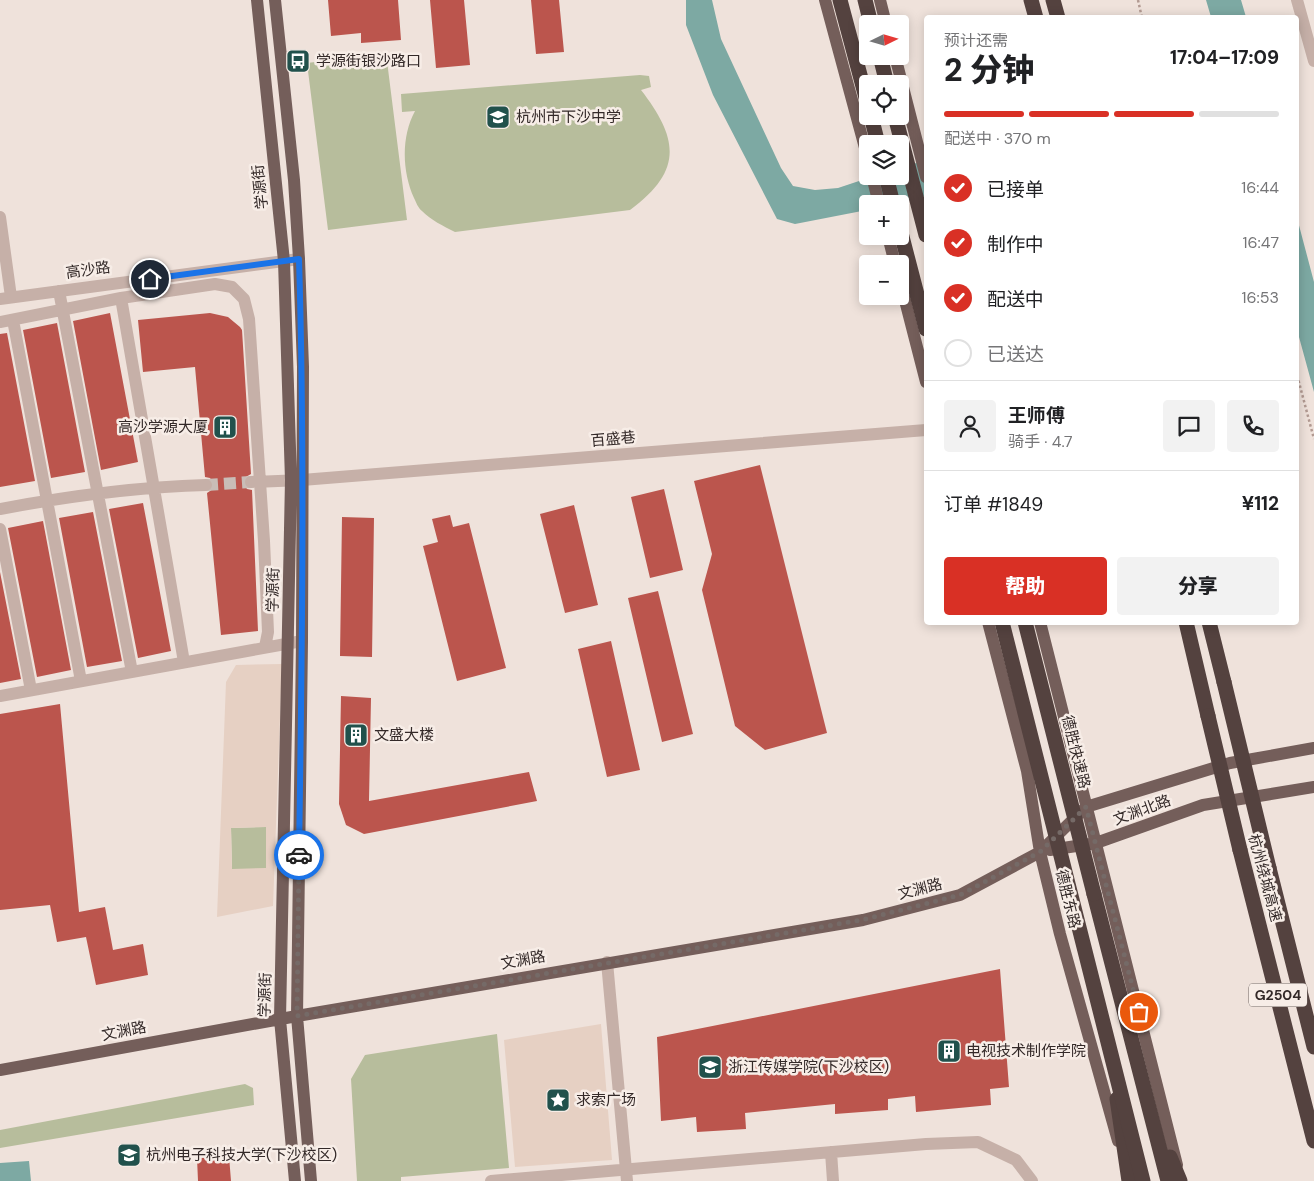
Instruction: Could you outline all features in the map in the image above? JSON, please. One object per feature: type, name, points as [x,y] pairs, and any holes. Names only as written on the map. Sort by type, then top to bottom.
[{"type":"highway","points":[[840,0],[860,75]]},
{"type":"highway","points":[[865,0],[869,15]]},
{"type":"highway","points":[[1032,0],[1035,15]]},
{"type":"highway","points":[[1053,0],[1057,15]]},
{"type":"highway","points":[[898,125],[924,227]]},
{"type":"highway","points":[[904,245],[924,321]]},
{"type":"highway","points":[[1003,625],[1143,1181]]},
{"type":"highway","name":"德胜快速路","points":[[1026,625],[1168,1181]]},
{"type":"highway","name":"杭州绕城高速","points":[[1187,625],[1240,850],[1314,1141]]},
{"type":"highway","name":"杭州绕城高速","points":[[1210,625],[1314,1047]]},
{"type":"highway","points":[[1109,1046],[1129,1181]]},
{"type":"highway","points":[[1148,1104],[1180,1181]]},
{"type":"main road","name":"学源街","points":[[257,0],[284,261],[297,480],[302,641],[297,1016],[311,1181]]},
{"type":"main road","name":"学源街","points":[[275,0],[294,180],[299,259],[302,368],[288,644],[280,1019],[295,1181]]},
{"type":"main road","points":[[825,0],[862,135]]},
{"type":"main road","points":[[880,0],[884,15]]},
{"type":"main road","points":[[897,65],[924,168]]},
{"type":"main road","points":[[906,305],[924,374]]},
{"type":"main road","name":"德胜东路","points":[[989,625],[1027,771],[1040,852],[1060,934],[1129,1181]]},
{"type":"main road","points":[[1041,625],[1180,1181]]},
{"type":"main road","name":"文渊北路","points":[[1040,852],[1086,807],[1230,762],[1314,748]]},
{"type":"main road","name":"文渊北路","points":[[1040,852],[1096,844],[1203,805],[1314,787]]},
{"type":"main road","name":"文渊路","points":[[0,1070],[607,962],[862,920],[960,895],[1040,852]]},
{"type":"street","points":[[1297,0],[1314,61]]},
{"type":"street","points":[[0,217],[5,298]]},
{"type":"street","name":"高沙路","points":[[5,298],[299,259]]},
{"type":"street","points":[[81,681],[47,500],[6,321],[121,298],[215,284],[232,287],[244,300],[249,319],[256,482],[268,632],[265,647]]},
{"type":"street","points":[[60,290],[132,672]]},
{"type":"street","points":[[121,298],[184,662]]},
{"type":"street","name":"百盛巷","points":[[256,482],[924,430]]},
{"type":"street","points":[[0,509],[47,500],[154,486],[206,484]]},
{"type":"street","points":[[0,529],[31,690]]},
{"type":"street","points":[[0,696],[302,641]]},
{"type":"street","points":[[607,962],[626,1175]]},
{"type":"street","points":[[491,1181],[626,1175],[831,1152],[926,1144],[978,1142],[1016,1160],[1032,1181]]},
{"type":"street","points":[[831,1152],[833,1181]]},
{"type":"path","points":[[1138,0],[1141,15]]},
{"type":"path","points":[[1299,382],[1314,439]]},
{"type":"green space","points":[[386,53],[407,220],[328,230],[307,63]]},
{"type":"green space","points":[[640,75],[649,76],[651,87],[641,90],[663,124],[670,154],[667,168],[659,182],[647,196],[630,210],[455,232],[433,220],[418,207],[410,188],[405,165],[407,132],[415,111],[402,112],[401,94]]},
{"type":"green space","points":[[266,827],[266,869],[232,869],[231,828]]},
{"type":"green space","points":[[497,1034],[509,1168],[401,1177],[401,1181],[357,1181],[351,1079],[365,1055]]},
{"type":"green space","points":[[245,1084],[253,1088],[254,1105],[0,1148],[0,1130]]},
{"type":"shaded area","points":[[282,664],[273,906],[217,917],[226,682],[236,665]],"holes":[[[266,827],[266,868],[232,869],[231,828]]]},
{"type":"shaded area","name":"求索广场","points":[[601,1024],[612,1160],[515,1167],[504,1040]]},
{"type":"water","points":[[686,0],[712,0],[721,39],[781,168],[793,186],[815,190],[838,188],[859,181],[859,185],[909,185],[909,165],[924,161],[924,197],[909,200],[909,195],[859,195],[859,212],[795,224],[777,219],[713,95],[686,25]]},
{"type":"water","points":[[1206,0],[1241,0],[1245,15],[1210,15]]},
{"type":"water","points":[[1299,225],[1314,282],[1314,392],[1299,337]]},
{"type":"water","points":[[29,1161],[31,1181],[0,1181],[0,1163]]},
{"type":"building","points":[[328,0],[398,0],[401,40],[361,43],[361,33],[331,36]]},
{"type":"building","points":[[430,0],[464,0],[470,65],[436,68]]},
{"type":"building","points":[[531,0],[559,0],[564,52],[536,54]]},
{"type":"building","points":[[110,313],[138,462],[101,470],[73,321]]},
{"type":"building","name":"高沙学源大厦","points":[[210,313],[228,317],[242,330],[251,474],[244,478],[243,483],[247,489],[252,490],[258,631],[221,635],[207,493],[213,489],[214,484],[210,478],[205,477],[195,367],[143,372],[138,320]]},
{"type":"building","points":[[57,323],[85,472],[51,478],[23,330]]},
{"type":"building","points":[[7,333],[35,481],[0,487],[0,334]]},
{"type":"building","points":[[760,465],[827,733],[765,750],[735,726],[702,590],[712,554],[694,481]]},
{"type":"building","points":[[664,489],[683,570],[650,578],[631,497]]},
{"type":"building","points":[[143,503],[171,651],[138,658],[109,509]]},
{"type":"building","points":[[574,505],[598,605],[565,613],[540,514]]},
{"type":"building","points":[[93,512],[122,661],[87,667],[59,518]]},
{"type":"building","points":[[450,515],[453,527],[469,523],[506,668],[457,681],[423,546],[438,542],[432,519]]},
{"type":"building","points":[[342,517],[374,518],[372,657],[340,656]]},
{"type":"building","points":[[43,521],[71,670],[37,677],[8,528]]},
{"type":"building","points":[[0,572],[21,679],[0,683]]},
{"type":"building","points":[[658,591],[693,734],[662,742],[628,598]]},
{"type":"building","points":[[611,641],[640,770],[607,777],[578,649]]},
{"type":"building","name":"文盛大楼","points":[[341,696],[371,698],[369,801],[529,772],[537,801],[364,834],[346,825],[339,804]]},
{"type":"building","points":[[60,704],[79,912],[105,907],[113,950],[143,944],[148,975],[96,985],[86,937],[57,942],[50,905],[0,910],[0,714]]},
{"type":"building","points":[[1000,969],[1009,1087],[990,1089],[991,1105],[916,1112],[915,1096],[888,1099],[888,1110],[835,1114],[835,1104],[745,1113],[746,1129],[697,1132],[696,1117],[661,1121],[657,1037]]},
{"type":"building","points":[[229,1156],[231,1181],[198,1181],[197,1158]]},
{"type":"tunnel","points":[[206,485],[251,482]]},
{"type":"way so far","points":[[299,855],[297,1016],[862,920],[960,895],[1040,852],[1086,807],[1139,1012]]},
{"type":"place","name":"学源街银沙路口","points":[[298,61]]},
{"type":"place","name":"杭州市下沙中学","points":[[498,117]]},
{"type":"place","name":"高沙学源大厦","points":[[225,427]]},
{"type":"place","name":"文盛大楼","points":[[356,735]]},
{"type":"place","name":"电视技术制作学院","points":[[949,1051]]},
{"type":"place","name":"浙江传媒学院(下沙校区)","points":[[710,1067]]},
{"type":"place","name":"求索广场","points":[[558,1100]]},
{"type":"place","name":"杭州电子科技大学(下沙校区)","points":[[129,1155]]},
{"type":"route","points":[[150,279],[299,259],[302,368],[302,641],[299,855]]}]
